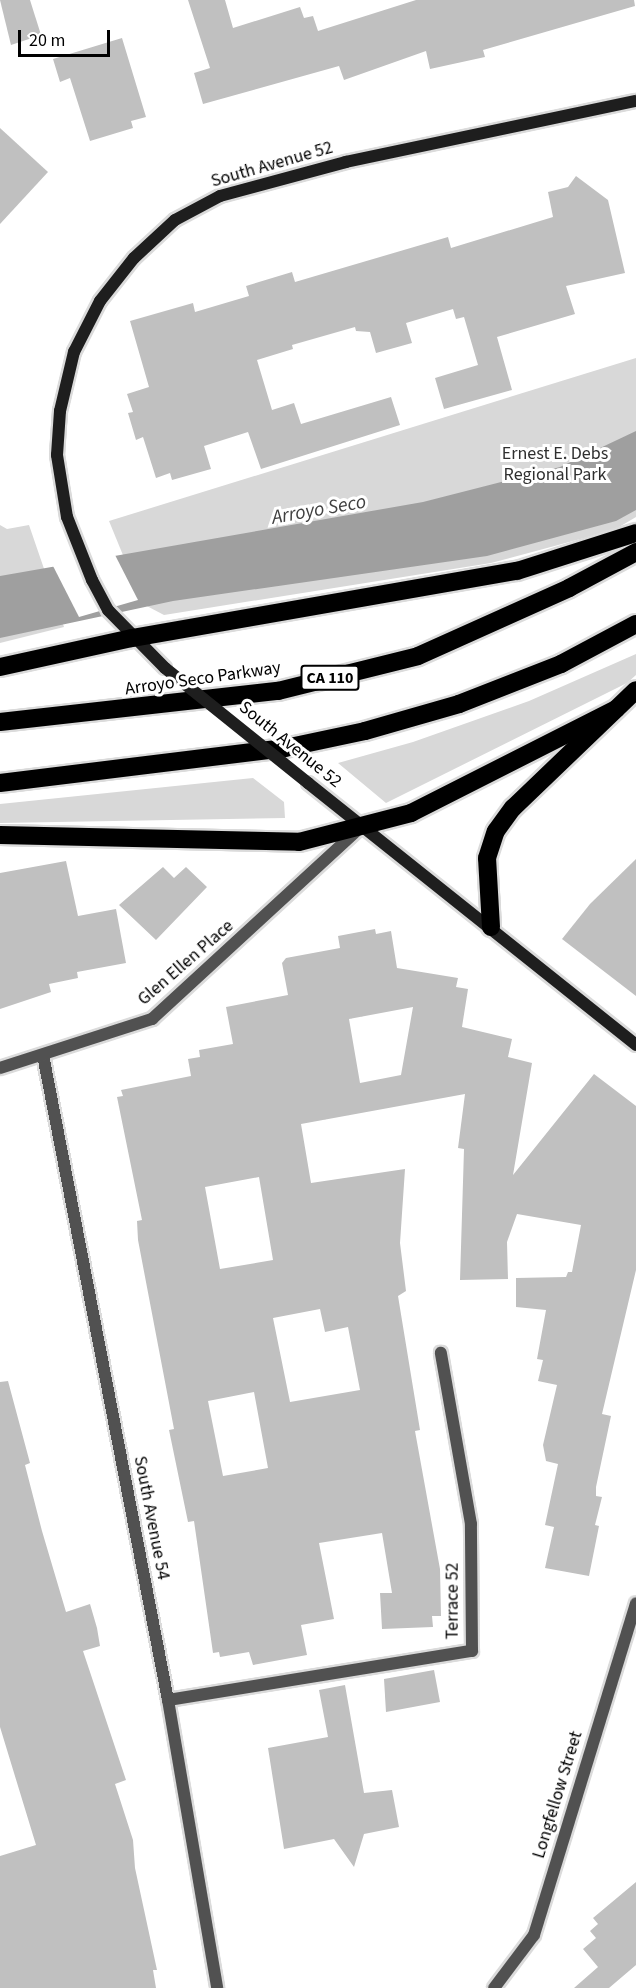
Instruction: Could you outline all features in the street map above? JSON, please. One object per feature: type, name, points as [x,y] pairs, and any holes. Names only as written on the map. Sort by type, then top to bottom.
[{"type":"highway","points":[[0,667],[132,638],[517,571],[636,533]]},
{"type":"highway","name":"Arroyo Seco Parkway","points":[[0,722],[278,692],[418,656],[569,588],[636,552]]},
{"type":"highway","points":[[0,783],[285,748],[365,731],[459,704],[561,664],[636,624]]},
{"type":"highway","points":[[491,927],[487,858],[496,831],[513,807],[636,690]]},
{"type":"highway","points":[[0,836],[288,843],[411,813],[616,709]]},
{"type":"street","name":"South Avenue 52","points":[[636,101],[278,179],[220,196],[175,220],[134,258],[100,301],[74,352],[60,411],[57,454],[74,541],[108,610],[132,638],[165,668],[361,827],[491,927],[636,1045]]},
{"type":"street","name":"Glen Ellen Place","points":[[0,1068],[152,1019],[361,827]]},
{"type":"street","name":"South Avenue 54","points":[[43,1055],[168,1700],[217,1988]]},
{"type":"street","name":"Terrace 52","points":[[168,1700],[472,1651],[471,1524],[441,1353]]},
{"type":"street","name":"Longfellow Street","points":[[494,1988],[534,1935],[635,1610]]},
{"type":"green space","name":"Ernest E. Debs Regional Park","points":[[636,358],[636,517],[614,530],[491,563],[164,615],[143,604],[109,521]]},
{"type":"green space","points":[[0,525],[7,529],[29,525],[64,627],[0,643]]},
{"type":"green space","points":[[636,654],[636,675],[627,683],[386,803],[338,763],[413,742],[529,701]]},
{"type":"green space","points":[[253,778],[284,802],[285,818],[0,823],[0,804]]},
{"type":"shaded area","name":"Arroyo Seco","points":[[636,431],[636,510],[616,521],[487,556],[173,601],[0,638],[0,576],[423,502],[560,467]]},
{"type":"pier","points":[[114,553],[138,600],[79,617],[52,564]]},
{"type":"building","points":[[0,0],[30,0],[41,35],[11,45]]},
{"type":"building","points":[[188,0],[225,0],[233,28],[300,7],[304,18],[313,16],[318,31],[416,0],[634,0],[635,6],[483,50],[485,57],[430,69],[426,51],[344,80],[339,66],[203,104],[194,73],[210,68]]},
{"type":"building","points":[[122,38],[146,117],[131,121],[133,128],[90,141],[70,78],[60,82],[53,59]]},
{"type":"building","points":[[0,128],[48,172],[0,224]]},
{"type":"building","points":[[576,176],[608,200],[625,273],[566,286],[575,314],[497,337],[512,390],[444,409],[435,378],[478,365],[464,317],[456,319],[453,309],[406,323],[412,343],[376,353],[370,332],[356,331],[355,327],[292,345],[293,349],[257,360],[272,410],[294,403],[301,424],[391,397],[400,425],[261,469],[248,432],[204,446],[211,469],[172,480],[170,473],[156,478],[143,437],[136,440],[128,413],[133,412],[127,394],[149,387],[130,321],[193,303],[195,312],[249,296],[246,286],[292,272],[295,282],[448,237],[451,248],[553,217],[548,192],[568,187]]},
{"type":"building","points":[[636,859],[636,996],[562,939],[590,904]]},
{"type":"building","points":[[66,861],[78,916],[116,909],[126,963],[77,972],[78,978],[49,984],[51,992],[0,1009],[0,873]]},
{"type":"building","points":[[163,867],[174,878],[186,867],[207,887],[156,940],[119,905]]},
{"type":"building","points":[[375,929],[376,934],[391,931],[397,968],[458,978],[456,987],[468,989],[462,1027],[512,1039],[508,1057],[532,1063],[513,1175],[594,1074],[636,1106],[636,1270],[602,1414],[611,1416],[596,1487],[596,1496],[602,1497],[595,1525],[599,1526],[589,1576],[545,1568],[554,1527],[545,1525],[558,1464],[546,1461],[543,1445],[557,1385],[538,1381],[543,1360],[537,1359],[546,1310],[516,1307],[516,1278],[566,1277],[568,1272],[572,1272],[581,1225],[517,1214],[507,1242],[508,1279],[460,1280],[464,1149],[458,1148],[465,1094],[301,1124],[311,1183],[405,1169],[400,1243],[406,1291],[398,1296],[420,1430],[415,1431],[440,1569],[441,1616],[432,1616],[433,1627],[382,1629],[380,1593],[392,1593],[382,1533],[319,1543],[334,1619],[301,1625],[307,1655],[253,1665],[249,1652],[220,1657],[219,1652],[213,1653],[194,1521],[188,1522],[169,1430],[174,1429],[138,1240],[137,1221],[142,1220],[117,1097],[123,1096],[121,1090],[191,1076],[188,1059],[200,1057],[199,1050],[233,1044],[226,1007],[288,995],[282,963],[286,958],[340,948],[338,936]],"holes":[[[413,1007],[401,1075],[360,1083],[349,1019]],[[259,1177],[273,1260],[220,1269],[205,1187]],[[320,1309],[325,1332],[348,1327],[360,1390],[290,1402],[273,1318]],[[254,1392],[268,1468],[223,1476],[208,1401]]]},
{"type":"building","points":[[8,1381],[30,1463],[25,1465],[66,1612],[90,1604],[97,1628],[100,1646],[83,1651],[126,1780],[115,1784],[133,1840],[135,1868],[157,1970],[153,1970],[156,1988],[0,1988],[0,1856],[36,1845],[0,1727],[0,1382]]},
{"type":"building","points":[[434,1670],[440,1702],[386,1712],[384,1679]]},
{"type":"building","points":[[345,1685],[364,1793],[392,1790],[399,1827],[364,1834],[354,1867],[334,1839],[284,1849],[268,1748],[328,1737],[319,1690]]},
{"type":"building","points":[[636,1882],[636,1965],[609,1988],[574,1988],[598,1967],[583,1949],[596,1938],[590,1931],[598,1924],[593,1918]]}]
